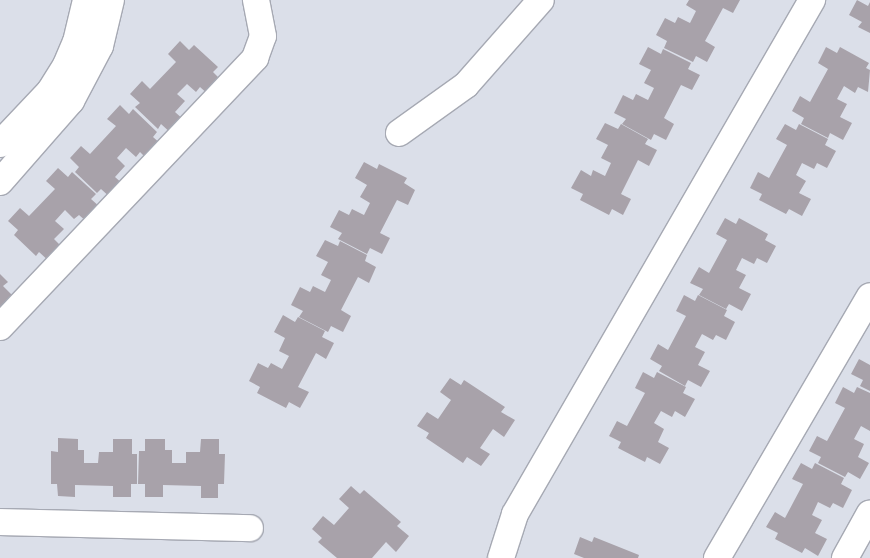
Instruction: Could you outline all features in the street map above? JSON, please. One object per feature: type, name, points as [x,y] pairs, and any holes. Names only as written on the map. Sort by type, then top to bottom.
[{"type":"street","points":[[0,144],[50,91],[76,42],[86,0]]},
{"type":"street","points":[[0,182],[71,101],[100,46],[111,0]]},
{"type":"street","points":[[0,327],[255,58],[263,36],[256,0]]},
{"type":"street","points":[[399,133],[466,85],[541,0]]},
{"type":"street","points":[[501,558],[515,514],[812,0]]},
{"type":"street","points":[[717,558],[870,296]]},
{"type":"street","points":[[845,558],[870,513]]},
{"type":"street","points":[[0,522],[250,528]]},
{"type":"building","points":[[689,0],[740,0],[733,13],[723,8],[705,41],[715,47],[707,62],[696,56],[693,62],[664,48],[667,41],[656,35],[665,18],[675,23],[678,17],[690,23],[696,11],[686,5]]},
{"type":"building","points":[[857,0],[868,6],[870,2],[870,33],[858,27],[862,22],[849,15]]},
{"type":"building","points":[[180,41],[189,50],[194,45],[218,67],[213,72],[222,81],[209,95],[200,87],[196,92],[187,84],[177,94],[185,101],[175,112],[185,121],[172,134],[161,124],[158,129],[135,107],[140,103],[130,94],[142,81],[150,89],[176,62],[168,54]]},
{"type":"building","points":[[648,47],[661,54],[663,49],[691,63],[688,69],[700,75],[692,90],[681,85],[664,118],[674,124],[666,140],[654,134],[651,140],[622,124],[626,119],[614,113],[623,95],[633,100],[636,94],[648,100],[654,88],[644,83],[651,70],[639,64]]},
{"type":"building","points":[[826,47],[837,53],[840,47],[869,63],[866,68],[870,70],[868,92],[858,87],[855,93],[844,86],[837,99],[847,104],[840,117],[852,123],[843,140],[830,133],[828,138],[801,124],[804,118],[792,111],[800,96],[810,102],[828,69],[818,63]]},
{"type":"building","points":[[120,105],[129,114],[133,109],[157,132],[153,137],[162,145],[148,160],[140,152],[136,157],[126,148],[117,158],[125,166],[115,177],[124,185],[112,199],[101,189],[97,193],[75,172],[79,167],[70,158],[81,146],[90,154],[116,126],[107,119]]},
{"type":"building","points":[[605,123],[618,129],[621,124],[648,139],[645,144],[657,150],[649,166],[638,160],[621,194],[631,199],[623,215],[612,209],[609,215],[580,200],[583,194],[571,188],[581,170],[591,176],[593,170],[605,176],[611,163],[601,158],[608,145],[596,139]]},
{"type":"building","points":[[785,124],[796,130],[799,124],[828,139],[825,145],[836,151],[827,168],[817,163],[814,169],[802,163],[796,175],[806,181],[799,193],[811,199],[802,216],[789,209],[786,214],[759,200],[762,194],[750,188],[758,172],[769,178],[787,145],[776,139]]},
{"type":"building","points":[[364,162],[377,169],[379,164],[407,178],[404,183],[415,190],[408,205],[397,200],[380,233],[390,238],[382,254],[370,248],[367,254],[338,239],[342,233],[330,227],[339,210],[349,215],[352,209],[364,215],[370,203],[360,197],[367,185],[355,178]]},
{"type":"building","points":[[58,168],[68,177],[72,172],[96,194],[91,199],[101,208],[87,222],[79,215],[74,219],[65,210],[55,221],[64,229],[54,239],[63,248],[50,262],[39,252],[36,256],[14,235],[18,230],[8,221],[20,208],[29,216],[55,189],[46,181]]},
{"type":"building","points":[[725,218],[736,224],[739,218],[768,234],[765,240],[776,246],[767,263],[757,258],[754,264],[742,258],[736,270],[746,275],[739,288],[751,294],[742,311],[729,304],[726,309],[699,295],[703,289],[690,283],[699,267],[709,273],[727,240],[716,234]]},
{"type":"building","points":[[325,240],[338,246],[340,241],[367,255],[365,261],[376,267],[369,283],[358,277],[341,310],[351,316],[343,332],[331,326],[328,332],[299,317],[303,311],[291,305],[300,287],[310,292],[313,286],[325,292],[331,280],[321,275],[328,262],[316,256]]},
{"type":"building","points":[[0,274],[8,282],[3,286],[12,295],[0,308]]},
{"type":"building","points":[[684,295],[695,301],[698,295],[727,310],[724,316],[735,322],[726,340],[716,335],[713,340],[702,334],[695,347],[705,352],[698,365],[710,371],[701,387],[688,380],[685,386],[659,371],[662,366],[650,359],[658,344],[668,350],[686,316],[676,311]]},
{"type":"building","points":[[283,315],[295,322],[298,317],[325,331],[322,337],[334,343],[326,359],[316,353],[298,387],[309,392],[300,408],[289,402],[286,408],[257,393],[260,387],[249,381],[258,363],[268,368],[271,363],[282,369],[289,356],[279,351],[285,338],[274,332]]},
{"type":"building","points":[[859,359],[870,365],[870,391],[860,386],[863,380],[851,374]]},
{"type":"building","points":[[643,372],[654,378],[657,372],[686,387],[683,393],[695,399],[685,417],[675,411],[672,417],[661,411],[654,423],[664,429],[658,442],[669,448],[660,464],[647,457],[645,462],[618,448],[621,442],[609,436],[617,421],[627,426],[645,393],[635,388]]},
{"type":"building","points":[[450,378],[461,385],[464,380],[505,407],[501,412],[515,420],[504,437],[493,429],[480,448],[490,454],[481,466],[467,457],[463,463],[426,438],[429,433],[417,426],[427,412],[438,419],[451,400],[440,392]]},
{"type":"building","points":[[843,387],[854,393],[857,387],[870,393],[870,431],[861,426],[854,439],[864,444],[858,457],[869,463],[860,479],[848,472],[845,477],[818,463],[821,457],[809,451],[817,436],[827,441],[845,408],[835,403]]},
{"type":"building","points":[[58,438],[78,439],[78,450],[84,450],[84,463],[98,463],[99,452],[113,452],[113,439],[132,439],[132,454],[137,454],[137,484],[131,484],[131,497],[113,497],[113,486],[75,485],[75,497],[58,496],[57,484],[51,484],[51,451],[58,452]]},
{"type":"building","points":[[145,439],[165,439],[165,450],[172,450],[172,463],[186,463],[186,452],[200,452],[201,439],[219,439],[219,454],[225,454],[224,484],[218,484],[218,498],[201,498],[201,486],[163,485],[163,497],[145,497],[145,484],[138,484],[139,451],[145,451]]},
{"type":"building","points":[[801,463],[812,469],[815,463],[844,478],[841,484],[852,490],[843,508],[833,503],[830,508],[818,502],[812,515],[822,520],[815,533],[827,539],[818,556],[805,548],[802,553],[775,539],[778,533],[766,527],[775,512],[785,518],[803,484],[792,479]]},
{"type":"building","points":[[351,486],[360,494],[364,490],[401,522],[397,526],[409,536],[396,552],[386,542],[372,558],[337,558],[318,542],[322,538],[312,529],[323,516],[334,525],[349,508],[339,499]]},
{"type":"building","points":[[580,537],[592,542],[594,537],[639,555],[638,558],[584,558],[574,554]]}]
